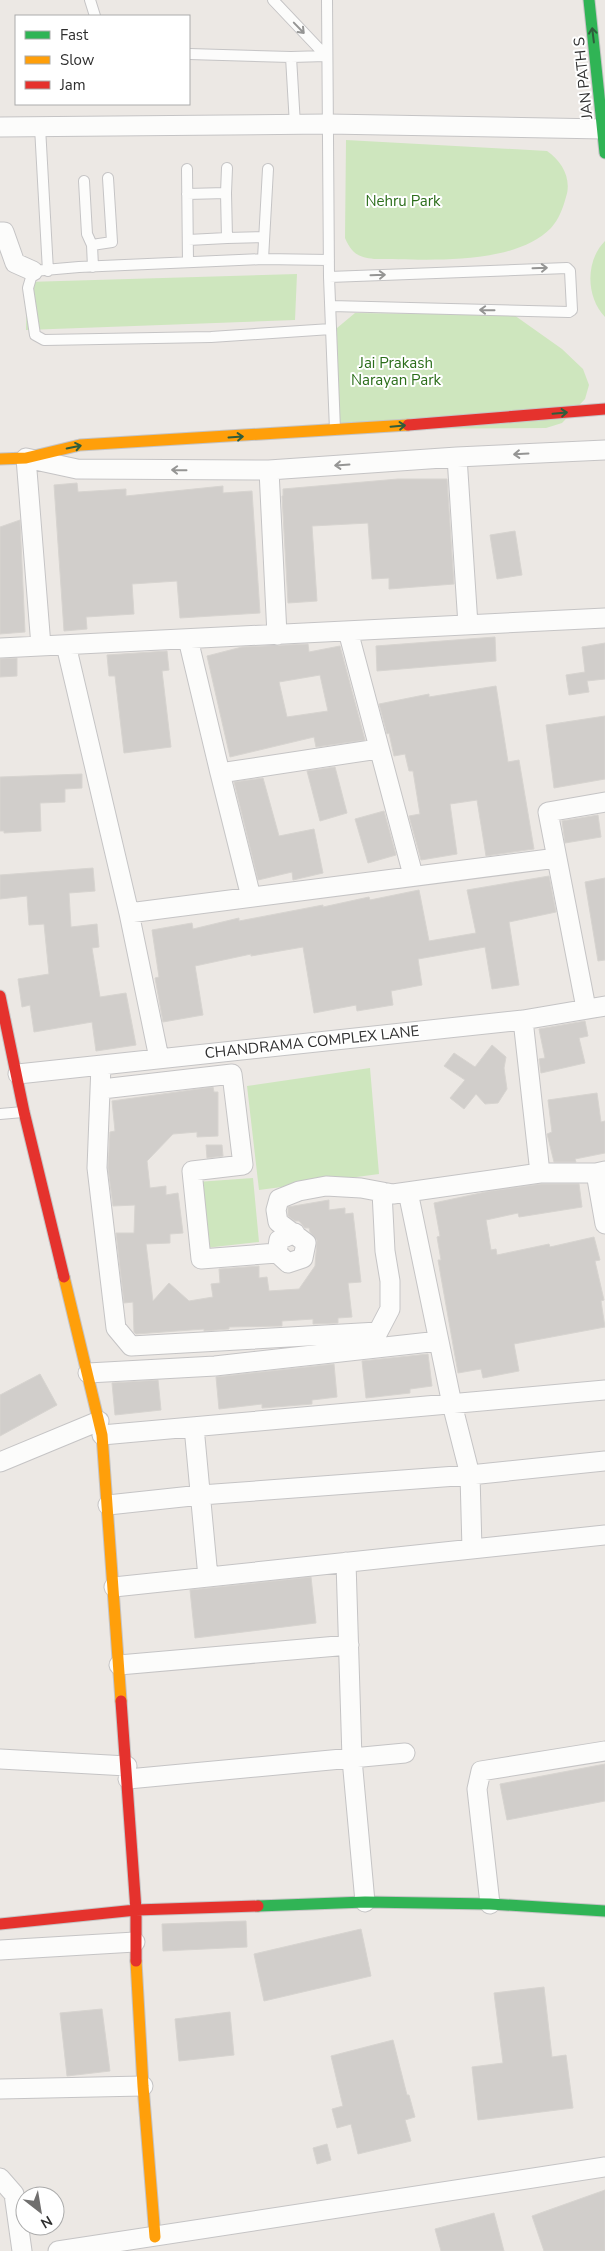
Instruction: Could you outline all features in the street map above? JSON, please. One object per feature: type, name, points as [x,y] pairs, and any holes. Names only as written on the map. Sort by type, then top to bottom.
[{"type":"street","name":"JAN PATH S","points":[[589,0],[604,129],[605,153]]},
{"type":"street","points":[[0,127],[328,124],[604,129]]},
{"type":"street","points":[[0,232],[4,232],[15,263],[41,271]]},
{"type":"street","points":[[0,459],[26,458],[80,446],[335,431],[605,409]]},
{"type":"street","points":[[26,458],[77,468],[269,470],[457,457],[605,450]]},
{"type":"street","points":[[457,457],[468,625]]},
{"type":"street","points":[[26,458],[41,646]]},
{"type":"street","points":[[269,470],[277,635]]},
{"type":"street","points":[[0,648],[605,618]]},
{"type":"street","points":[[348,631],[413,875]]},
{"type":"street","points":[[188,639],[251,896]]},
{"type":"street","points":[[66,645],[129,912],[159,1058]]},
{"type":"street","points":[[220,772],[378,749]]},
{"type":"street","points":[[586,1008],[548,812],[605,802]]},
{"type":"street","points":[[129,912],[557,858]]},
{"type":"street","points":[[0,996],[18,1074],[24,1112],[101,1428],[127,1773],[136,1910],[135,1942],[143,2086],[155,2237]]},
{"type":"street","name":"CHANDRAMA COMPLEX LANE","points":[[18,1074],[523,1020],[605,1006]]},
{"type":"street","points":[[523,1020],[540,1173]]},
{"type":"street","points":[[101,1065],[102,1089],[97,1168],[116,1328],[131,1346],[378,1332],[390,1309],[390,1281],[382,1192]]},
{"type":"street","points":[[102,1089],[232,1074],[243,1165],[192,1171],[201,1259],[277,1253],[288,1263],[303,1258],[306,1243],[278,1222],[276,1210],[279,1199],[299,1191],[326,1186],[361,1188],[393,1194],[540,1173],[600,1172],[605,1224]]},
{"type":"street","points":[[408,1192],[452,1404],[470,1476],[472,1549]]},
{"type":"street","points":[[277,1253],[279,1240],[294,1233]]},
{"type":"street","points":[[88,1373],[215,1366],[439,1341]]},
{"type":"street","points":[[0,1462],[101,1428],[194,1427],[605,1390]]},
{"type":"street","points":[[194,1427],[208,1577]]},
{"type":"street","points":[[108,1505],[201,1494],[470,1476],[605,1461]]},
{"type":"street","points":[[114,1587],[605,1535]]},
{"type":"street","points":[[346,1562],[352,1759],[365,1902]]},
{"type":"street","points":[[119,1665],[349,1646]]},
{"type":"street","points":[[490,1904],[477,1789],[481,1771],[605,1751]]},
{"type":"street","points":[[0,1758],[127,1773],[352,1759],[405,1753]]},
{"type":"street","points":[[0,1924],[136,1910],[365,1902],[490,1904],[605,1911]]},
{"type":"street","points":[[0,1950],[135,1942]]},
{"type":"street","points":[[0,2089],[143,2086]]},
{"type":"street","points":[[58,2251],[113,2247],[155,2237],[605,2167]]},
{"type":"street","points":[[0,2178],[14,2194],[22,2251]]},
{"type":"lane","points":[[90,0],[95,15]]},
{"type":"lane","points":[[272,0],[326,56]]},
{"type":"lane","points":[[327,0],[329,278],[335,431]]},
{"type":"lane","points":[[190,54],[291,57],[326,56]]},
{"type":"lane","points":[[291,57],[294,125]]},
{"type":"lane","points":[[40,127],[41,271],[28,288],[35,335],[44,340],[211,336],[330,329]]},
{"type":"lane","points":[[227,168],[228,238]]},
{"type":"lane","points":[[187,169],[188,262]]},
{"type":"lane","points":[[263,259],[268,169]]},
{"type":"lane","points":[[92,245],[112,242],[108,178]]},
{"type":"lane","points":[[84,181],[87,234],[92,245],[93,267]]},
{"type":"lane","points":[[188,194],[226,193]]},
{"type":"lane","points":[[188,240],[264,237]]},
{"type":"lane","points":[[41,271],[263,259],[329,260]]},
{"type":"lane","points":[[329,278],[565,267],[570,271],[572,310],[568,312],[331,306]]},
{"type":"lane","points":[[0,1114],[24,1112]]},
{"type":"green space","name":"Nehru Park","points":[[346,140],[547,151],[561,165],[567,177],[568,190],[560,213],[551,228],[534,241],[514,249],[492,255],[467,258],[374,259],[364,257],[356,254],[350,248],[345,238]]},
{"type":"green space","points":[[605,241],[605,317],[594,300],[590,279],[594,258],[598,249]]},
{"type":"green space","points":[[297,274],[295,320],[26,330],[27,282]]},
{"type":"green space","name":"Jai Prakash Narayan Park","points":[[355,313],[514,315],[562,349],[583,369],[589,385],[585,399],[562,423],[546,428],[338,429],[337,328]]},
{"type":"green space","points":[[370,1068],[379,1174],[259,1190],[247,1086]]},
{"type":"green space","points":[[253,1178],[259,1242],[205,1248],[197,1182]]},
{"type":"building","points":[[398,479],[447,479],[454,584],[389,589],[389,578],[372,579],[368,523],[312,526],[317,601],[288,603],[283,489]]},
{"type":"building","points":[[77,483],[78,492],[126,489],[126,496],[223,486],[223,493],[252,491],[260,613],[180,618],[177,581],[132,584],[134,614],[86,617],[87,629],[64,631],[54,485]]},
{"type":"building","points":[[20,520],[25,632],[0,634],[0,527]]},
{"type":"building","points":[[515,531],[522,575],[497,579],[490,535]]},
{"type":"building","points":[[495,637],[496,661],[377,671],[376,646]]},
{"type":"building","points":[[605,643],[605,679],[587,681],[589,692],[569,695],[566,675],[585,672],[582,647]]},
{"type":"building","points":[[308,644],[309,652],[340,646],[365,740],[316,747],[314,737],[230,757],[207,656],[242,647]],"holes":[[[320,675],[328,711],[287,717],[279,682]]]},
{"type":"building","points":[[167,651],[169,670],[162,671],[171,747],[124,753],[115,676],[109,676],[107,655]]},
{"type":"building","points":[[17,658],[17,676],[0,677],[0,659]]},
{"type":"building","points":[[496,686],[508,762],[519,760],[534,849],[486,856],[477,800],[450,804],[457,854],[421,860],[409,816],[420,814],[413,771],[409,771],[405,754],[394,756],[389,733],[387,734],[379,704],[429,694],[429,697]]},
{"type":"building","points":[[605,716],[605,779],[554,788],[546,725]]},
{"type":"building","points":[[335,767],[347,813],[320,821],[307,771]]},
{"type":"building","points":[[82,774],[82,788],[65,789],[65,802],[40,803],[41,831],[4,833],[4,831],[0,831],[0,777]]},
{"type":"building","points":[[263,778],[279,836],[314,829],[323,873],[293,880],[292,872],[258,880],[234,782]]},
{"type":"building","points":[[384,811],[396,855],[368,863],[355,819]]},
{"type":"building","points":[[598,815],[601,837],[565,843],[562,821]]},
{"type":"building","points":[[93,868],[95,891],[69,893],[71,927],[97,924],[99,947],[92,948],[100,997],[126,993],[136,1045],[96,1051],[92,1022],[34,1032],[30,1005],[22,1007],[18,979],[49,974],[44,924],[29,925],[27,896],[0,899],[0,875]]},
{"type":"building","points":[[549,876],[556,912],[509,922],[519,985],[492,989],[485,947],[418,959],[422,985],[391,991],[393,1005],[357,1011],[356,1005],[314,1013],[303,947],[251,956],[251,954],[195,966],[203,1015],[163,1022],[155,978],[159,977],[152,930],[192,923],[193,929],[239,918],[239,921],[369,897],[370,900],[419,890],[429,941],[476,933],[467,890]]},
{"type":"building","points":[[605,878],[605,960],[598,961],[585,882]]},
{"type":"building","points":[[585,1021],[588,1036],[579,1038],[585,1063],[541,1073],[539,1059],[545,1058],[539,1029]]},
{"type":"building","points":[[492,1045],[506,1057],[504,1068],[507,1089],[498,1103],[485,1104],[476,1094],[464,1109],[450,1098],[465,1080],[444,1066],[454,1053],[475,1067]]},
{"type":"building","points":[[213,1087],[214,1092],[218,1092],[218,1136],[197,1137],[197,1132],[173,1134],[147,1161],[150,1188],[166,1186],[166,1195],[178,1193],[183,1233],[170,1234],[170,1243],[146,1244],[153,1301],[169,1283],[189,1301],[213,1297],[211,1284],[220,1283],[219,1269],[259,1266],[259,1278],[267,1277],[269,1291],[299,1289],[315,1266],[317,1240],[309,1228],[305,1228],[299,1221],[295,1221],[288,1216],[288,1207],[329,1200],[329,1210],[345,1208],[345,1214],[353,1213],[361,1282],[348,1283],[352,1317],[338,1318],[338,1323],[313,1324],[313,1319],[282,1321],[282,1326],[229,1327],[229,1329],[204,1331],[204,1329],[136,1334],[134,1332],[133,1302],[124,1303],[116,1233],[134,1233],[135,1205],[113,1206],[108,1168],[110,1132],[115,1131],[112,1101]]},
{"type":"building","points":[[597,1093],[601,1122],[605,1121],[605,1153],[575,1159],[576,1162],[554,1162],[547,1134],[552,1132],[548,1100]]},
{"type":"building","points":[[206,1145],[222,1145],[223,1156],[207,1158]]},
{"type":"building","points":[[541,1184],[579,1184],[582,1207],[519,1217],[518,1213],[486,1220],[491,1250],[496,1249],[497,1255],[549,1244],[550,1247],[594,1237],[600,1260],[595,1261],[604,1300],[601,1301],[605,1327],[514,1344],[519,1371],[483,1378],[481,1369],[458,1373],[438,1260],[441,1260],[437,1237],[440,1236],[434,1203],[490,1191]]},
{"type":"building","points":[[428,1354],[432,1386],[410,1389],[410,1393],[366,1398],[362,1361]]},
{"type":"building","points":[[334,1364],[337,1397],[312,1400],[312,1404],[262,1408],[262,1404],[219,1409],[216,1377]]},
{"type":"building","points":[[40,1374],[57,1405],[0,1436],[0,1395]]},
{"type":"building","points":[[158,1380],[161,1410],[115,1415],[112,1383]]},
{"type":"building","points":[[311,1577],[316,1623],[195,1638],[190,1590]]},
{"type":"building","points":[[605,1764],[605,1801],[507,1820],[500,1784]]},
{"type":"building","points":[[246,1921],[247,1947],[163,1951],[162,1924]]},
{"type":"building","points":[[361,1929],[371,1976],[264,2001],[254,1954]]},
{"type":"building","points":[[544,1987],[552,2057],[566,2055],[573,2108],[478,2120],[472,2067],[503,2063],[494,1993]]},
{"type":"building","points":[[102,2009],[110,2071],[67,2076],[60,2013]]},
{"type":"building","points":[[230,2012],[234,2055],[179,2061],[175,2019]]},
{"type":"building","points":[[393,2040],[407,2095],[409,2095],[415,2117],[405,2120],[411,2141],[358,2154],[351,2124],[337,2128],[332,2109],[343,2106],[331,2056]]},
{"type":"building","points":[[327,2144],[331,2160],[317,2164],[313,2148]]},
{"type":"building","points":[[605,2190],[605,2251],[544,2251],[532,2216]]},
{"type":"building","points":[[494,2213],[504,2251],[441,2251],[435,2229]]},
{"type":"traffic: fast","points":[[589,0],[605,153]]},
{"type":"traffic: fast","points":[[258,1906],[365,1902],[490,1904],[605,1911]]},
{"type":"traffic: slow","points":[[0,459],[26,458],[80,445],[408,425]]},
{"type":"traffic: slow","points":[[64,1277],[102,1435],[121,1701]]},
{"type":"traffic: slow","points":[[136,1961],[143,2086],[155,2237]]},
{"type":"traffic: jam","points":[[408,425],[605,409]]},
{"type":"traffic: jam","points":[[0,996],[24,1112],[64,1277]]},
{"type":"traffic: jam","points":[[121,1701],[136,1910],[136,1961]]},
{"type":"traffic: jam","points":[[0,1924],[136,1910],[258,1906]]}]
